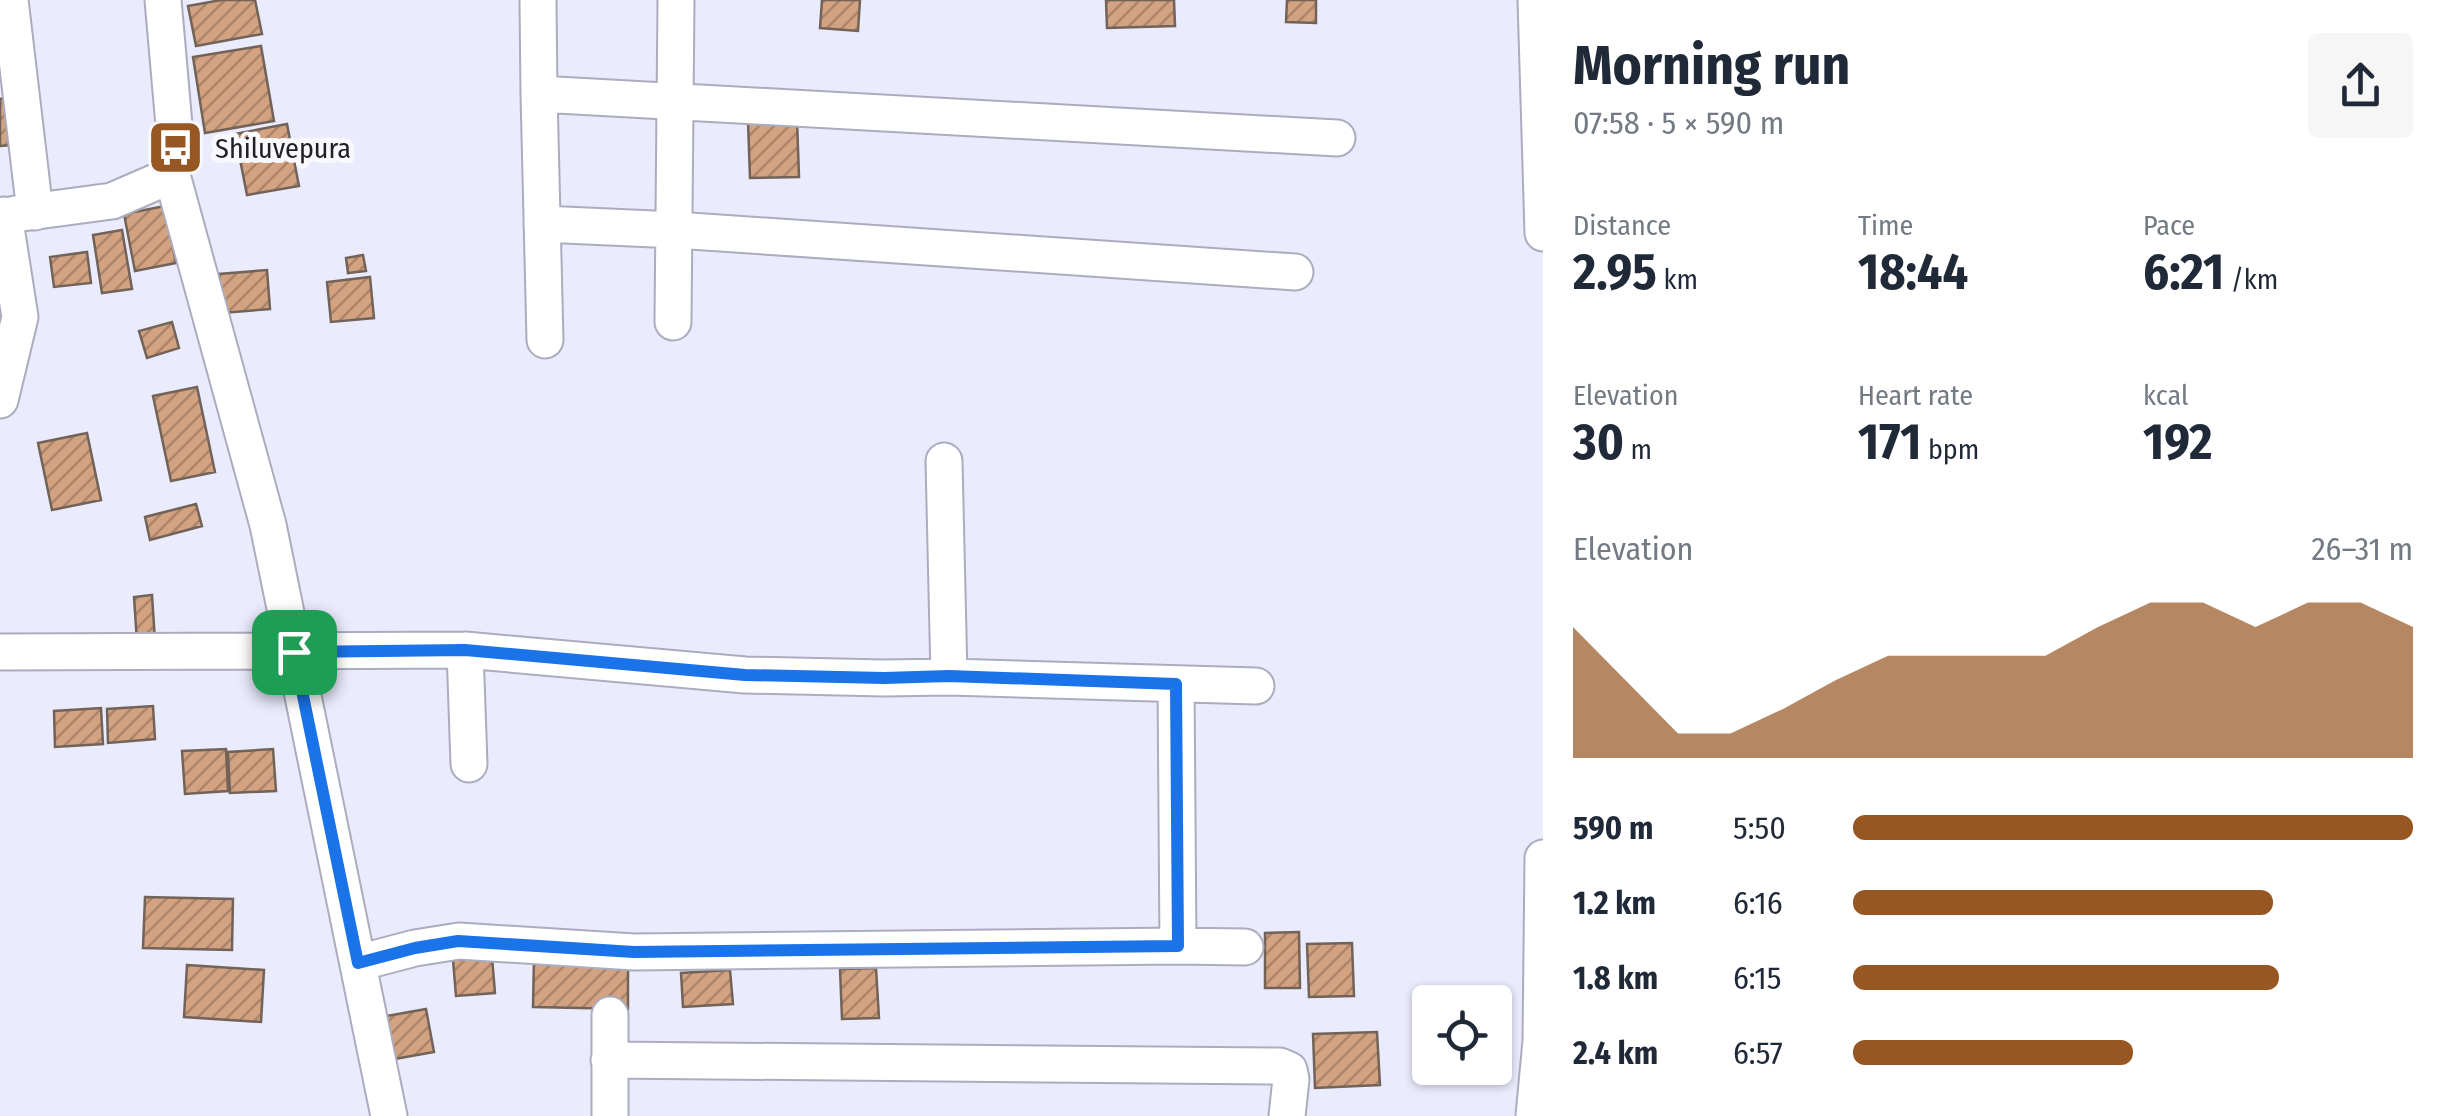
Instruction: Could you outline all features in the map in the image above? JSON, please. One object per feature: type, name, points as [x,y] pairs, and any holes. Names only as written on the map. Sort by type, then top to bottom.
[{"type":"street","points":[[0,400],[20,317],[13,214],[10,0]]},
{"type":"street","points":[[163,0],[176,148],[172,174],[268,525],[389,1116]]},
{"type":"street","points":[[538,0],[545,340]]},
{"type":"street","points":[[673,322],[676,0]]},
{"type":"street","points":[[1536,0],[1543,234]]},
{"type":"street","points":[[539,94],[1337,138]]},
{"type":"street","points":[[13,214],[112,201],[172,174]]},
{"type":"street","points":[[542,224],[1294,272]]},
{"type":"street","points":[[944,461],[949,676]]},
{"type":"street","points":[[465,650],[469,764]]},
{"type":"street","points":[[0,652],[465,650],[745,675],[949,676],[1256,686]]},
{"type":"street","points":[[1176,684],[1178,946]]},
{"type":"street","points":[[1534,1116],[1540,1041],[1543,858]]},
{"type":"street","points":[[358,963],[458,941],[634,952],[1245,948]]},
{"type":"street","points":[[610,1015],[610,1116]]},
{"type":"street","points":[[610,1060],[1280,1066],[1289,1070],[1291,1079],[1288,1116]]},
{"type":"building","points":[[221,0],[255,0],[262,34],[196,46],[188,6]]},
{"type":"building","points":[[822,0],[860,0],[858,31],[820,28]]},
{"type":"building","points":[[1106,0],[1174,0],[1175,26],[1107,28]]},
{"type":"building","points":[[1287,0],[1316,0],[1316,23],[1286,22]]},
{"type":"building","points":[[261,46],[274,121],[205,133],[193,57]]},
{"type":"building","points":[[6,98],[12,145],[0,146],[0,99]]},
{"type":"building","points":[[797,120],[799,177],[750,178],[748,121]]},
{"type":"building","points":[[287,124],[299,186],[247,195],[235,134]]},
{"type":"building","points":[[165,206],[176,263],[135,271],[124,214]]},
{"type":"building","points":[[122,230],[132,289],[102,293],[93,235]]},
{"type":"building","points":[[87,252],[91,283],[54,287],[50,257]]},
{"type":"building","points":[[363,255],[366,271],[348,273],[346,258]]},
{"type":"building","points":[[267,270],[270,309],[222,313],[219,274]]},
{"type":"building","points":[[370,277],[374,318],[331,322],[327,282]]},
{"type":"building","points":[[172,322],[179,348],[147,358],[139,331]]},
{"type":"building","points":[[197,387],[215,472],[171,481],[153,396]]},
{"type":"building","points":[[87,433],[101,500],[52,510],[38,443]]},
{"type":"building","points":[[196,504],[202,526],[150,540],[145,517]]},
{"type":"building","points":[[152,595],[155,641],[137,642],[134,597]]},
{"type":"building","points":[[153,706],[155,739],[108,743],[107,709]]},
{"type":"building","points":[[101,708],[103,744],[55,747],[54,711]]},
{"type":"building","points":[[226,749],[228,791],[185,794],[182,751]]},
{"type":"building","points":[[273,749],[276,791],[230,793],[228,752]]},
{"type":"building","points":[[145,897],[233,899],[232,950],[143,948]]},
{"type":"building","points":[[1299,932],[1300,988],[1265,988],[1265,933]]},
{"type":"building","points":[[1352,943],[1354,996],[1309,997],[1307,944]]},
{"type":"building","points":[[492,957],[495,993],[456,996],[453,960]]},
{"type":"building","points":[[534,959],[628,961],[628,1009],[533,1007]]},
{"type":"building","points":[[187,965],[264,970],[261,1022],[184,1017]]},
{"type":"building","points":[[876,968],[879,1018],[842,1019],[840,969]]},
{"type":"building","points":[[730,970],[733,1004],[683,1007],[681,973]]},
{"type":"building","points":[[426,1009],[434,1052],[389,1060],[381,1017]]},
{"type":"building","points":[[1377,1032],[1380,1085],[1315,1088],[1313,1034]]},
{"type":"place","name":"Shiluvepura","points":[[176,148]]},
{"type":"route","points":[[465,650],[745,675],[949,676],[1176,684],[1178,946],[634,952],[458,941],[358,963],[294,652],[465,650]]}]
